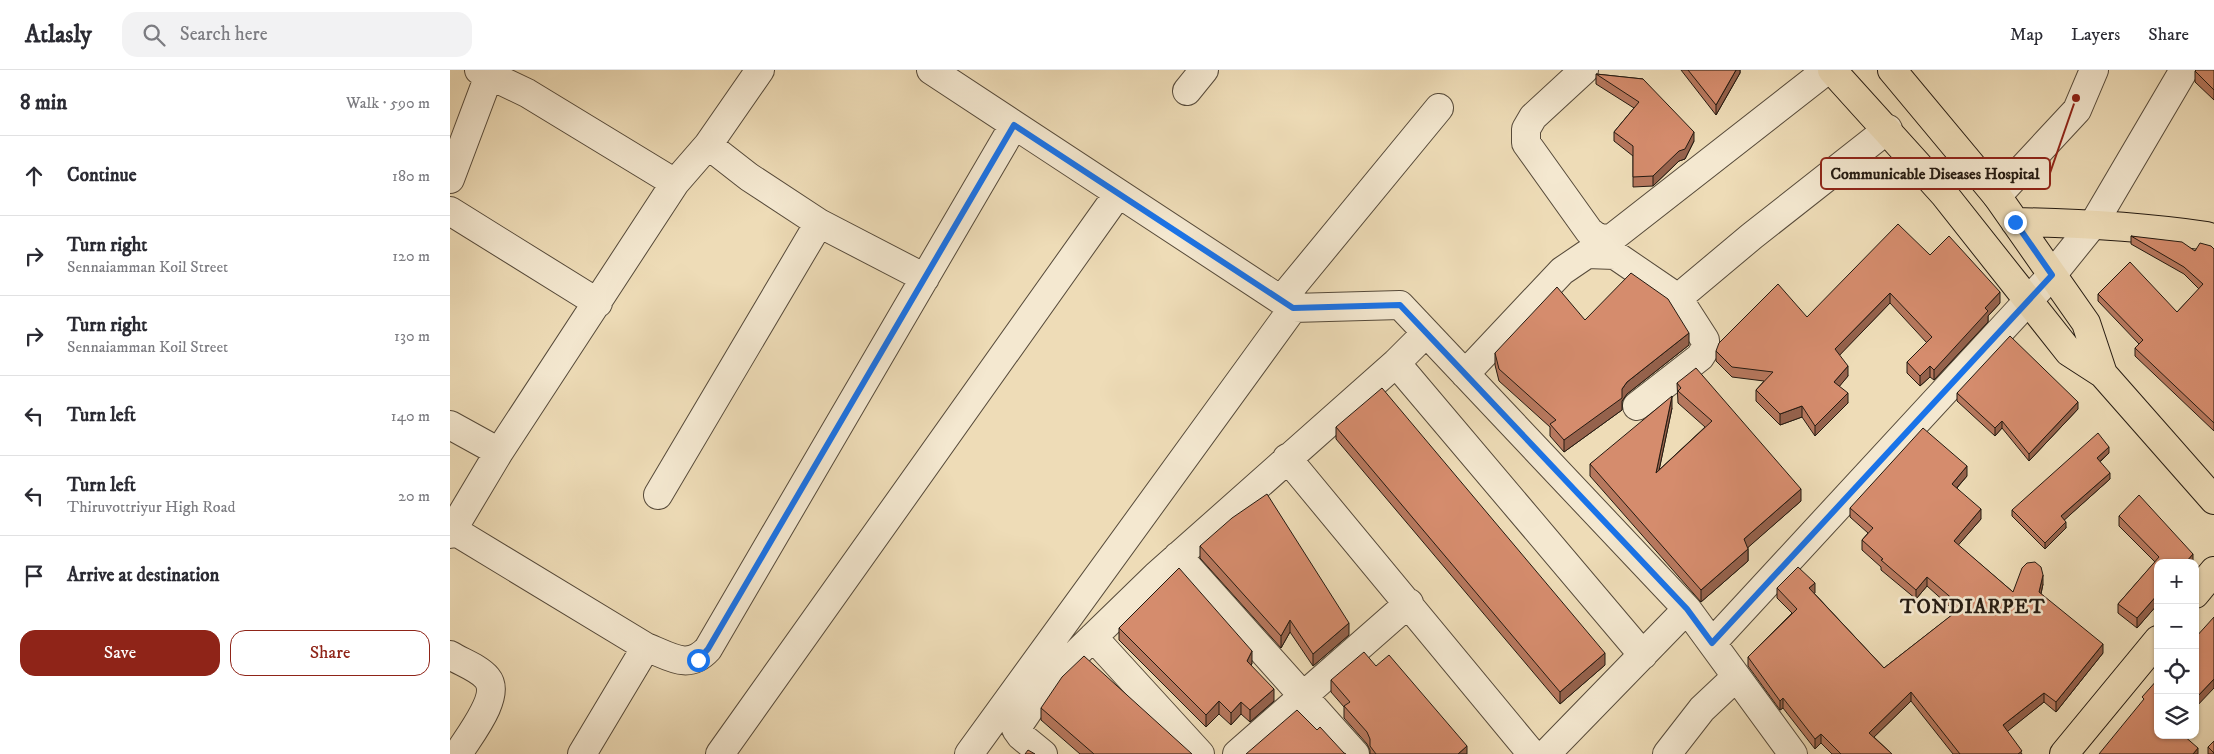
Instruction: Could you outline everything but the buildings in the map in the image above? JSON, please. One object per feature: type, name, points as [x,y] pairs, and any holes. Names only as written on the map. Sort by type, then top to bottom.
[{"type":"main road","points":[[1832,70],[1944,194],[2069,352],[2103,374],[2214,500]]},
{"type":"main road","points":[[1892,70],[1997,196],[2086,323],[2103,374]]},
{"type":"main road","points":[[2015,222],[2094,223],[2212,234]]},
{"type":"main road","points":[[2199,589],[2214,571]]},
{"type":"main road","points":[[2064,754],[2154,645]]},
{"type":"street","points":[[760,70],[708,145],[675,183],[500,452],[451,532],[646,647],[687,662],[698,660],[708,649],[1014,125]]},
{"type":"street","points":[[931,70],[1287,304],[1400,305],[1687,609],[1793,754]]},
{"type":"street","points":[[1187,91],[1204,70]]},
{"type":"street","points":[[1584,70],[1533,117],[1526,129],[1526,142],[1589,231],[1600,239],[1612,238],[1827,70]]},
{"type":"street","points":[[1997,196],[2077,110],[2094,70]]},
{"type":"street","points":[[1712,643],[2052,275],[2094,223],[2184,70]]},
{"type":"street","points":[[450,179],[487,71],[527,93],[675,183]]},
{"type":"street","points":[[969,754],[1287,304],[1439,108]]},
{"type":"street","points":[[1678,298],[1752,236],[1888,130]]},
{"type":"street","points":[[708,145],[749,177],[819,223],[925,278]]},
{"type":"street","points":[[720,754],[1118,194]]},
{"type":"street","points":[[450,211],[598,303]]},
{"type":"street","points":[[658,495],[819,223]]},
{"type":"street","points":[[1465,374],[1562,271],[1586,254],[1615,255],[1678,298],[1705,340],[1705,349],[1700,357],[1637,406]]},
{"type":"street","points":[[1043,754],[1020,736],[1016,729],[1050,679],[1178,556],[1396,363],[1426,333]]},
{"type":"street","points":[[1396,363],[1643,654]]},
{"type":"street","points":[[450,425],[500,452]]},
{"type":"street","points":[[1287,458],[1409,603],[1532,754]]},
{"type":"street","points":[[1178,556],[1355,754]]},
{"type":"street","points":[[1238,754],[1409,603]]},
{"type":"street","points":[[1546,754],[1687,609]]},
{"type":"street","points":[[1093,637],[1200,754]]},
{"type":"street","points":[[582,754],[646,647]]},
{"type":"street","points":[[450,655],[486,676],[492,686],[490,700],[458,754]]},
{"type":"street","points":[[1666,754],[1702,709],[1736,676]]},
{"type":"place","name":"Communicable Diseases Hospital","points":[[2076,98]]},
{"type":"district","name":"TONDIARPET","points":[[1973,606]]},
{"type":"route","points":[[698,660],[708,649],[1014,125],[1293,308],[1400,305],[1687,609],[1712,643],[2052,275],[2015,222]]}]
